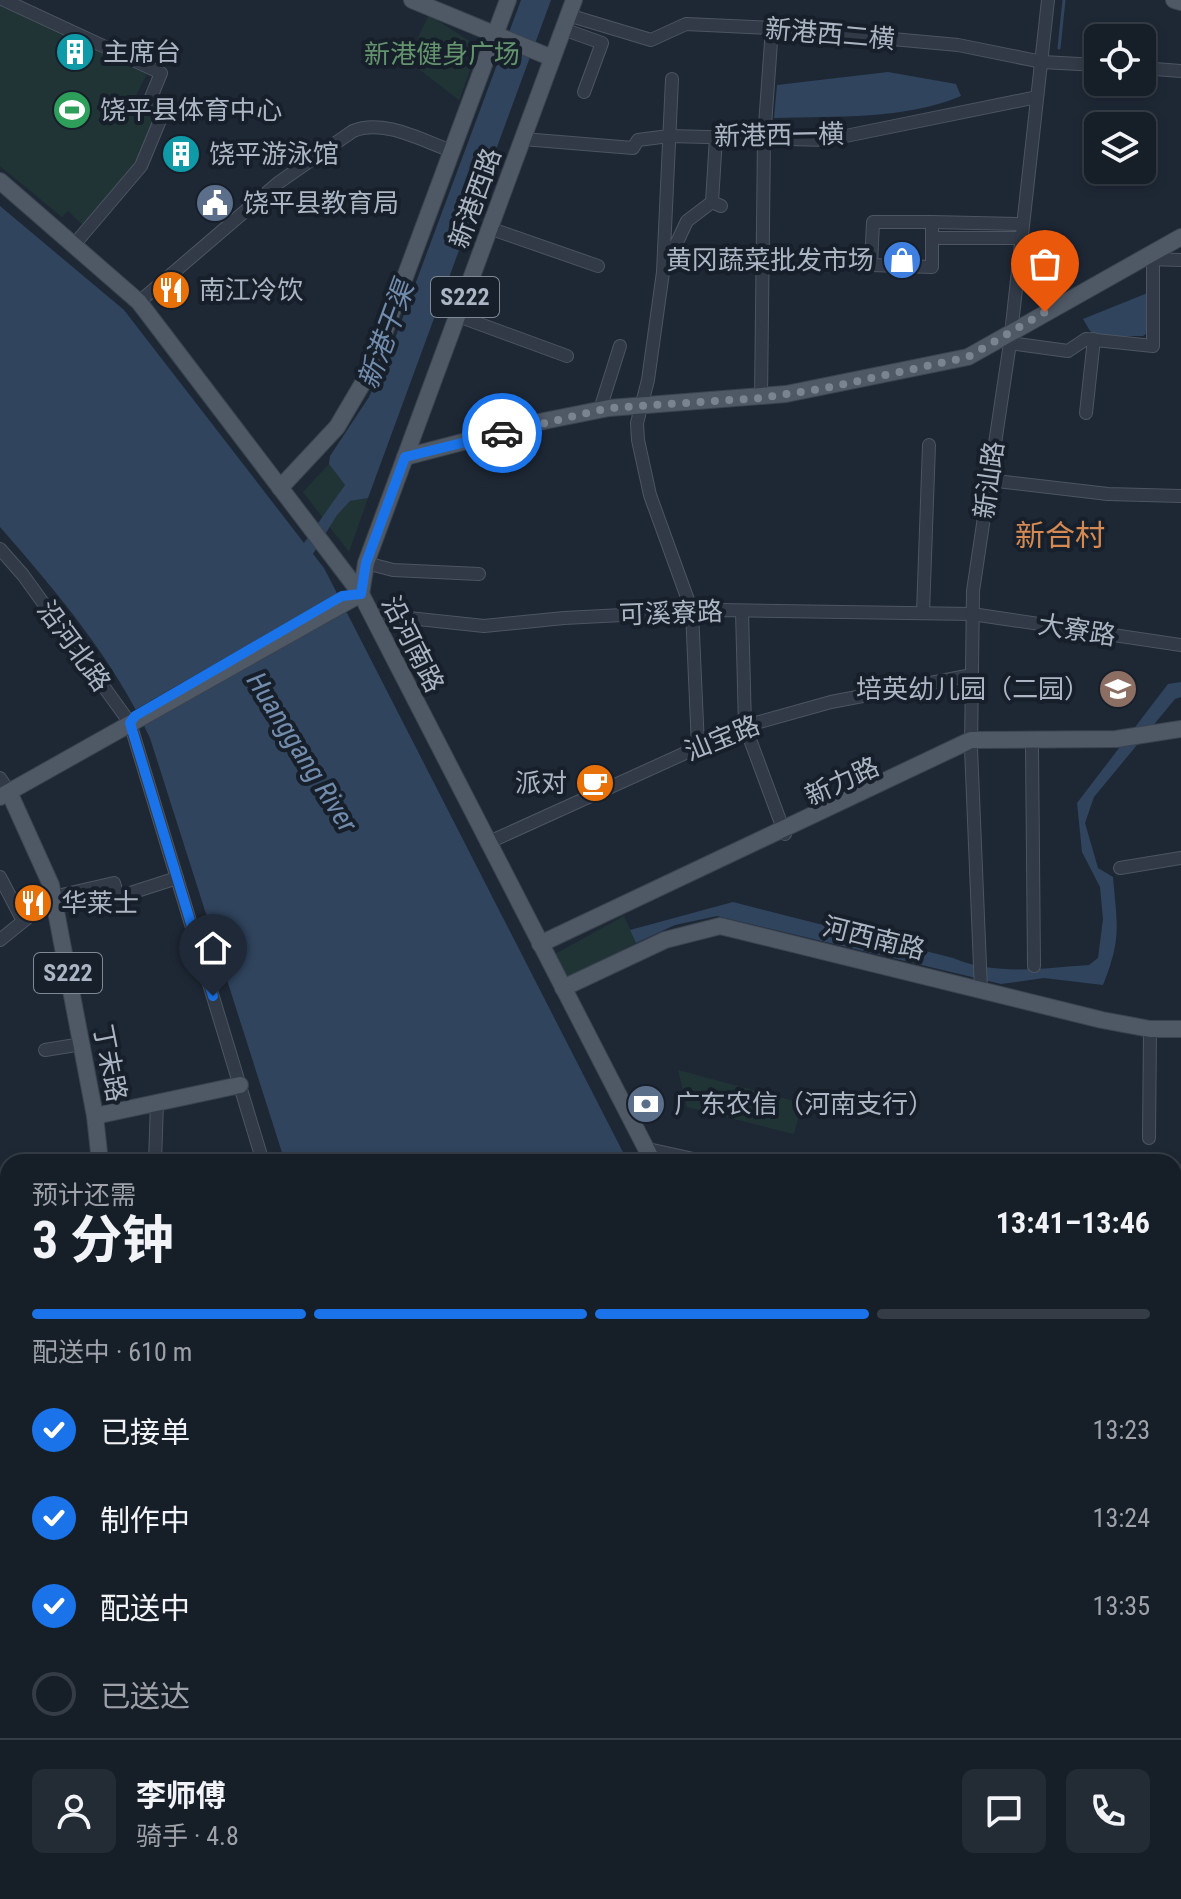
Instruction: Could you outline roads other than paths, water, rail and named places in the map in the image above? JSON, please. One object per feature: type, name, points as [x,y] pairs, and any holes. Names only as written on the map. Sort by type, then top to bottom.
[{"type":"main road","points":[[412,0],[545,55]]},
{"type":"main road","points":[[280,488],[337,427],[370,371],[498,37],[508,0]]},
{"type":"main road","points":[[1174,0],[1181,2]]},
{"type":"main road","name":"新港西路","points":[[361,594],[366,563],[523,139],[545,55],[568,14]]},
{"type":"main road","name":"沿河南路","points":[[0,181],[139,302],[361,594],[649,1154]]},
{"type":"main road","points":[[405,457],[603,409],[761,398],[826,388],[968,357],[1010,337],[1181,237]]},
{"type":"main road","name":"S222","points":[[3,789],[130,723],[135,716],[342,596],[361,594]]},
{"type":"main road","points":[[1151,737],[1181,729]]},
{"type":"main road","name":"新力路","points":[[543,948],[971,744],[1032,747],[1113,743],[1181,735]]},
{"type":"main road","points":[[971,744],[1113,743]]},
{"type":"main road","name":"丁未路","points":[[3,789],[53,897],[95,1116],[99,1154]]},
{"type":"main road","name":"河西南路","points":[[563,988],[665,940],[720,926],[1150,1029],[1181,1029]]},
{"type":"main road","points":[[95,1116],[240,1085]]},
{"type":"street","points":[[4,0],[161,73],[150,100],[163,113],[141,166],[73,246]]},
{"type":"street","name":"新汕路","points":[[981,990],[971,744],[972,614],[1010,337],[1048,0]]},
{"type":"street","points":[[568,14],[602,43],[584,92]]},
{"type":"street","name":"新港西二横","points":[[568,14],[651,40],[686,24],[772,28],[958,45],[1042,62],[1084,64]]},
{"type":"street","points":[[761,398],[764,139],[772,28]]},
{"type":"street","points":[[1156,69],[1181,71]]},
{"type":"street","points":[[672,79],[663,272],[637,423],[644,471],[692,611],[698,746]]},
{"type":"street","name":"新港西一横","points":[[523,139],[633,148],[638,140],[669,136],[826,140],[1037,97]]},
{"type":"street","points":[[139,302],[278,183],[353,131],[367,125],[452,151]]},
{"type":"street","points":[[663,272],[687,221],[717,204],[716,137]]},
{"type":"street","points":[[932,222],[932,267],[871,265],[873,222],[932,222],[1021,231]]},
{"type":"street","points":[[489,228],[598,266]]},
{"type":"street","points":[[932,238],[1021,231]]},
{"type":"street","points":[[1010,337],[1068,351],[1086,339],[1153,346],[1150,257],[1181,260]]},
{"type":"street","points":[[458,316],[567,356]]},
{"type":"street","points":[[1086,413],[1094,339]]},
{"type":"street","points":[[603,409],[620,346]]},
{"type":"street","points":[[923,613],[929,445]]},
{"type":"street","points":[[988,480],[1108,494],[1181,496]]},
{"type":"street","name":"沿河北路","points":[[0,549],[23,575],[130,723],[261,1154]]},
{"type":"street","points":[[366,563],[393,570],[479,574]]},
{"type":"street","name":"可溪寮路","points":[[371,614],[484,626],[692,611],[972,614]]},
{"type":"street","points":[[742,611],[745,726],[784,831]]},
{"type":"street","name":"大寮路","points":[[972,614],[1181,645]]},
{"type":"street","name":"汕宝路","points":[[487,843],[745,726],[831,702],[972,675]]},
{"type":"street","points":[[1032,747],[1034,966]]},
{"type":"street","points":[[1120,868],[1181,858]]},
{"type":"street","points":[[0,877],[22,919]]},
{"type":"street","points":[[0,940],[22,919],[53,897],[114,883],[118,897],[177,878]]},
{"type":"street","points":[[1149,1138],[1150,1029]]},
{"type":"street","points":[[45,1050],[82,1044]]},
{"type":"street","points":[[155,1154],[157,1102]]},
{"type":"water","name":"Huanggang River","points":[[521,0],[551,0],[368,498],[350,501],[337,515],[313,554],[324,568],[624,1154],[282,1154],[150,738],[102,654],[0,527],[0,206],[124,310],[304,543],[345,485],[329,464],[330,456],[369,397],[390,352]]},
{"type":"water","points":[[888,72],[956,84],[961,96],[939,104],[893,113],[774,118],[777,85]]},
{"type":"water","points":[[1150,292],[1150,331],[1143,336],[1093,336],[1083,319]]},
{"type":"water","points":[[1181,682],[1181,697],[1175,699],[1094,797],[1085,823],[1098,868],[1113,877],[1116,943],[1103,985],[1044,978],[1001,984],[717,916],[675,925],[636,943],[630,930],[733,902],[969,964],[1003,969],[1089,965],[1098,958],[1103,919],[1100,887],[1082,852],[1077,803],[1168,684]]},
{"type":"waterway","points":[[1059,48],[1064,0]]},
{"type":"place","name":"主席台","points":[[75,52]]},
{"type":"place","name":"饶平县体育中心","points":[[72,110]]},
{"type":"place","name":"饶平游泳馆","points":[[181,154]]},
{"type":"place","name":"饶平县教育局","points":[[215,203]]},
{"type":"place","name":"黄冈蔬菜批发市场","points":[[902,260]]},
{"type":"place","name":"南江冷饮","points":[[171,290]]},
{"type":"place","name":"培英幼儿园（二园）","points":[[1118,689]]},
{"type":"place","name":"派对","points":[[595,783]]},
{"type":"place","name":"华莱士","points":[[33,903]]},
{"type":"place","name":"广东农信（河南支行）","points":[[646,1104]]},
{"type":"district","name":"新合村","points":[[1060,535]]},
{"type":"park label","name":"新港健身广场","points":[[442,54]]},
{"type":"water label","name":"新港干渠","points":[[386,335]]}]
